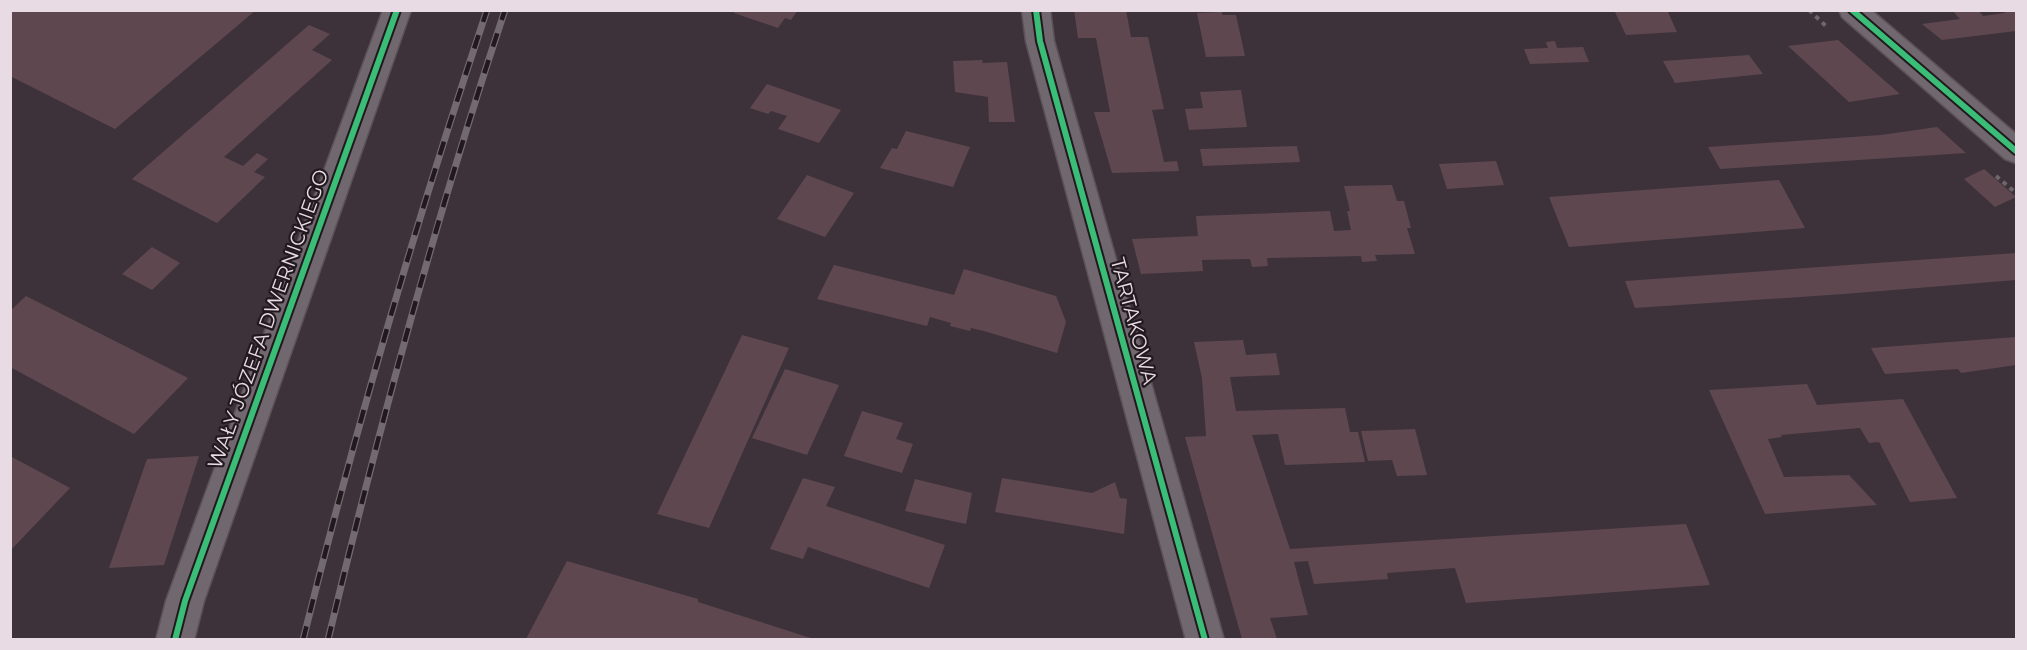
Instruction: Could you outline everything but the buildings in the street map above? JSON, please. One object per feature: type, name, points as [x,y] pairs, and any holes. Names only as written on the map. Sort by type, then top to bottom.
[{"type":"street","name":"WAŁY JÓZEFA DWERNICKIEGO","points":[[175,639],[185,601],[397,10]]},
{"type":"street","name":"TARTAKOWA","points":[[1036,10],[1040,41],[1205,639]]},
{"type":"street","points":[[1852,10],[2016,151]]},
{"type":"railway","points":[[303,640],[344,481],[389,323],[436,166],[487,10]]},
{"type":"railway","points":[[328,640],[367,481],[432,244],[505,10]]},
{"type":"cycle path","points":[[175,640],[185,601],[397,10]]},
{"type":"cycle path","points":[[1036,10],[1040,41],[1205,640]]},
{"type":"cycle path","points":[[1852,10],[2016,151]]}]
